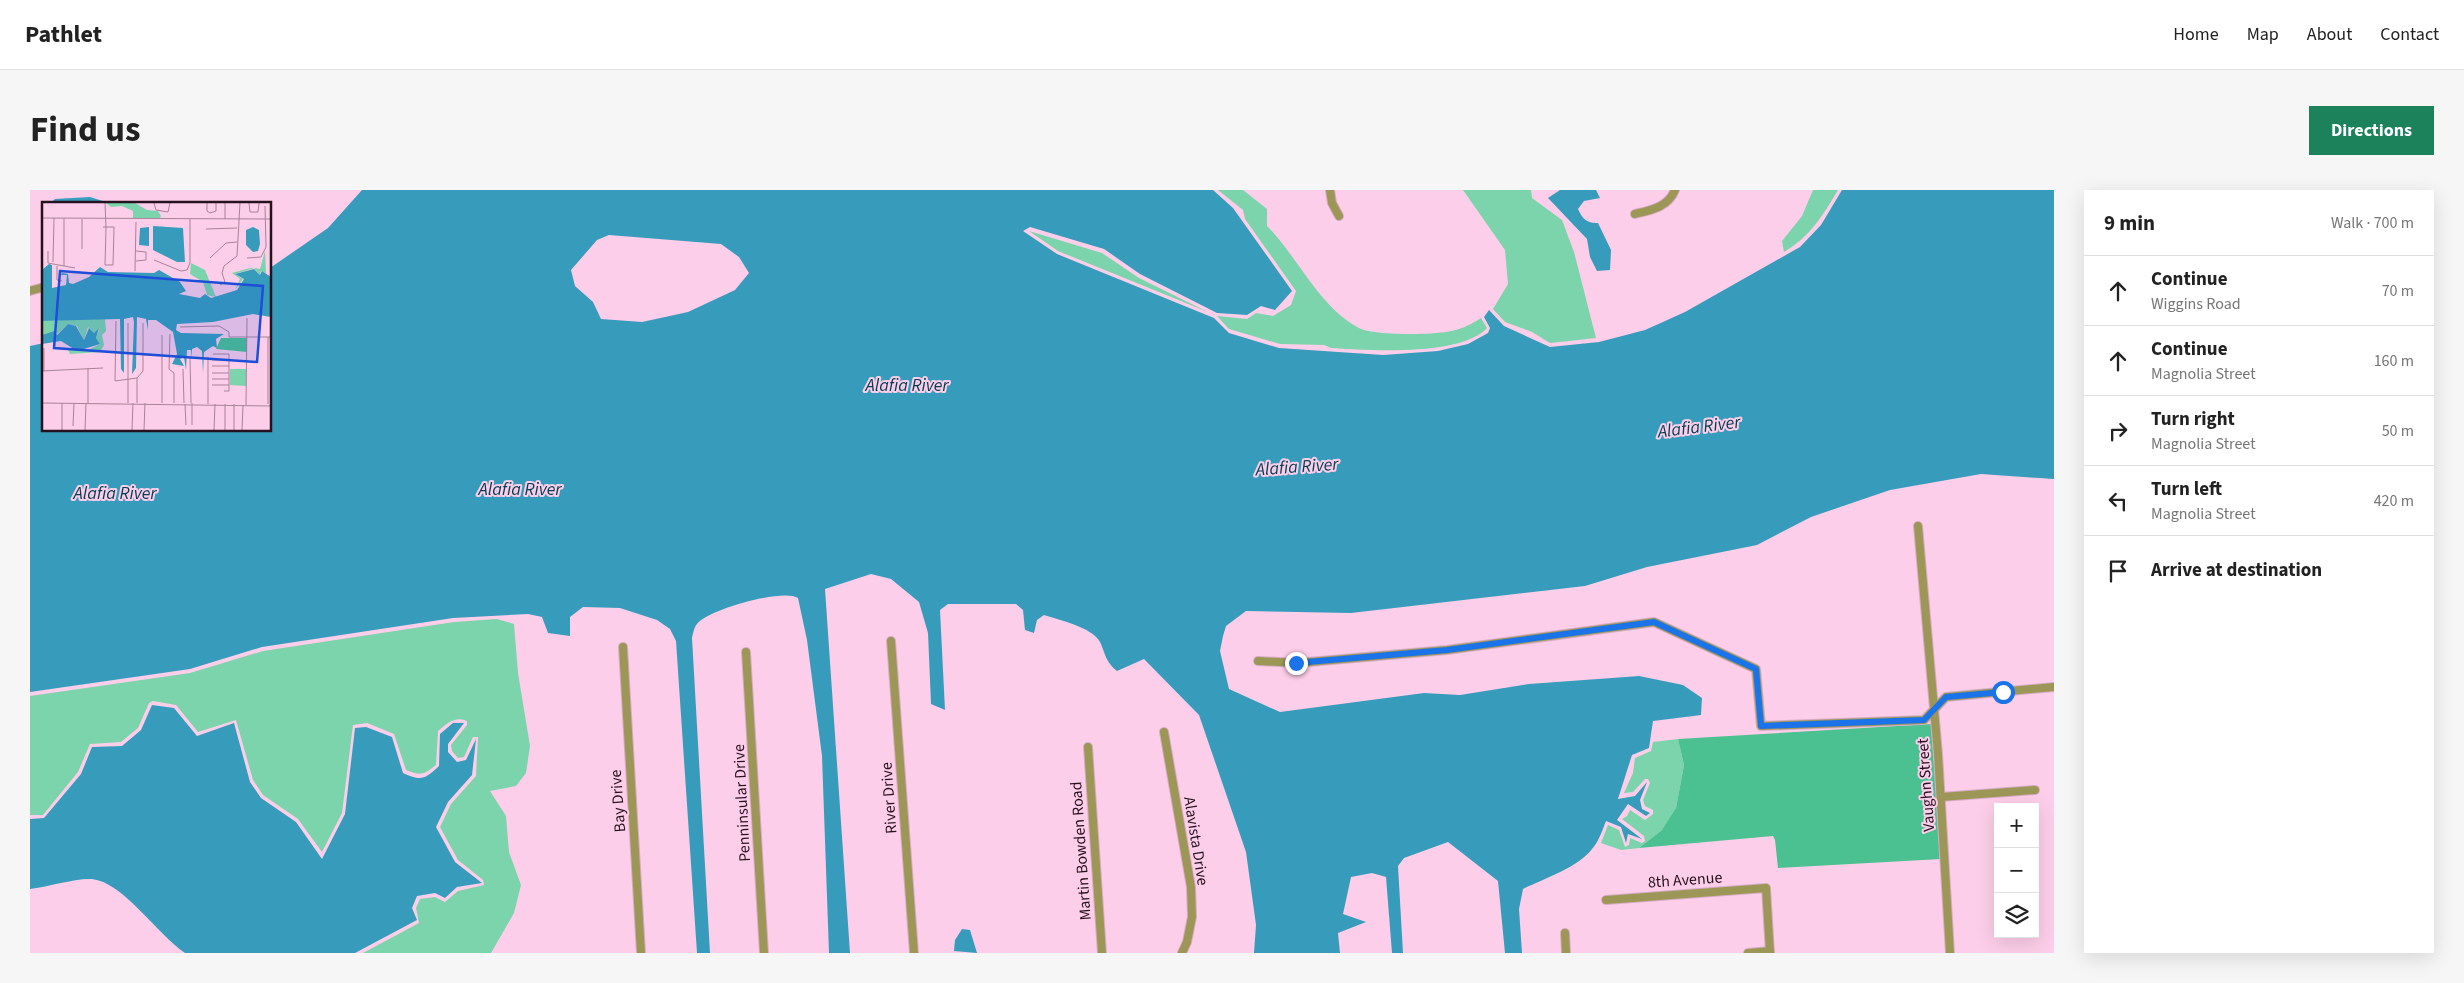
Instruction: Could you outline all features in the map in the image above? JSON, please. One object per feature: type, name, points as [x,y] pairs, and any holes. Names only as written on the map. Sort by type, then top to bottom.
[{"type":"street","points":[[1330,190],[1332,203],[1339,216]]},
{"type":"street","points":[[1635,214],[1656,209],[1672,199],[1676,190]]},
{"type":"street","name":"Vaughn Street","points":[[1918,526],[1941,797],[1950,953]]},
{"type":"street","points":[[1258,662],[1296,663],[1447,650],[1654,622],[1756,669],[1761,726],[1924,720],[1946,697],[2054,686]]},
{"type":"street","name":"River Drive","points":[[891,641],[914,953]]},
{"type":"street","name":"Bay Drive","points":[[623,647],[641,953]]},
{"type":"street","name":"Penninsular Drive","points":[[746,652],[764,953]]},
{"type":"street","name":"Alavista Drive","points":[[1164,732],[1191,887],[1192,917],[1187,942],[1182,953]]},
{"type":"street","name":"Martin Bowden Road","points":[[1088,747],[1102,953]]},
{"type":"street","points":[[1941,797],[2035,790]]},
{"type":"street","name":"8th Avenue","points":[[1606,900],[1766,888],[1770,952]]},
{"type":"street","points":[[1565,932],[1566,953]]},
{"type":"street","points":[[1748,953],[1770,952]]},
{"type":"green space","points":[[1218,190],[1243,190],[1267,209],[1267,226],[1332,308],[1359,328],[1387,333],[1434,333],[1465,327],[1481,318],[1487,328],[1474,337],[1456,344],[1413,350],[1367,350],[1331,348],[1324,345],[1280,344],[1229,329],[1217,316],[1247,319],[1256,313],[1273,316],[1291,305],[1296,291],[1245,219],[1243,210]]},
{"type":"green space","points":[[1463,190],[1531,190],[1532,198],[1562,220],[1574,252],[1596,338],[1550,343],[1532,332],[1505,322],[1493,309],[1508,284],[1505,250]]},
{"type":"green space","points":[[1813,190],[1838,190],[1809,232],[1784,252],[1782,241],[1802,216]]},
{"type":"green space","points":[[1029,231],[1102,253],[1139,278],[1208,312],[1058,251]]},
{"type":"green space","points":[[497,619],[514,624],[518,673],[530,746],[526,773],[516,786],[490,791],[506,816],[509,852],[521,885],[514,913],[491,953],[363,953],[419,923],[416,908],[420,899],[435,897],[445,902],[458,891],[484,885],[483,880],[458,860],[440,827],[451,804],[476,776],[478,737],[473,737],[464,757],[458,758],[452,751],[451,745],[467,725],[467,721],[459,719],[452,721],[438,731],[436,765],[422,774],[406,770],[394,734],[367,723],[353,725],[342,813],[322,852],[298,819],[263,795],[253,780],[236,720],[198,732],[176,705],[153,701],[149,703],[138,728],[121,742],[90,744],[78,772],[43,815],[30,815],[30,696],[190,673],[263,651],[454,622]]},
{"type":"green space","points":[[1931,724],[1941,859],[1778,868],[1773,836],[1639,848],[1662,830],[1676,808],[1684,765],[1678,739]]},
{"type":"green space","points":[[1678,739],[1684,765],[1676,808],[1670,820],[1662,830],[1639,848],[1621,850],[1601,843],[1608,825],[1619,830],[1625,847],[1629,845],[1630,838],[1642,843],[1645,841],[1644,836],[1622,819],[1627,816],[1630,810],[1645,820],[1653,814],[1653,810],[1645,806],[1643,800],[1650,783],[1648,779],[1645,779],[1633,792],[1624,793],[1633,773],[1635,758],[1651,751],[1653,742]]},
{"type":"water","name":"Alafia River","points":[[362,190],[1213,190],[1233,208],[1292,291],[1275,310],[1261,306],[1247,315],[1217,313],[1140,274],[1104,249],[1030,227],[1023,231],[1057,254],[1214,318],[1229,333],[1279,348],[1383,355],[1438,351],[1468,344],[1488,333],[1490,328],[1484,317],[1489,310],[1504,326],[1550,347],[1599,342],[1645,330],[1685,312],[1800,247],[1821,225],[1842,190],[2054,190],[2054,479],[1981,474],[1890,490],[1811,517],[1757,545],[1647,567],[1585,586],[1351,613],[1246,611],[1226,626],[1220,651],[1229,689],[1280,712],[1424,693],[1460,695],[1529,684],[1639,676],[1683,685],[1702,698],[1701,715],[1653,721],[1649,748],[1632,755],[1618,799],[1635,796],[1647,782],[1640,800],[1642,809],[1650,813],[1646,816],[1628,804],[1617,820],[1642,839],[1628,834],[1626,843],[1621,827],[1606,821],[1597,843],[1579,861],[1523,889],[1519,909],[1522,953],[1505,953],[1498,881],[1448,842],[1404,858],[1398,866],[1403,953],[1392,953],[1386,877],[1372,873],[1351,877],[1343,914],[1366,922],[1338,933],[1340,953],[1254,953],[1256,925],[1246,852],[1199,715],[1144,659],[1117,671],[1108,661],[1100,642],[1083,628],[1044,615],[1037,620],[1034,633],[1025,630],[1023,610],[1016,604],[948,604],[940,610],[945,710],[931,704],[928,633],[919,602],[891,579],[871,574],[825,589],[850,953],[829,953],[822,756],[807,640],[798,598],[777,596],[729,607],[704,618],[696,625],[692,638],[710,953],[697,953],[676,641],[670,629],[657,620],[620,608],[583,607],[570,617],[570,636],[548,633],[542,617],[528,614],[453,618],[262,647],[190,669],[30,692],[30,346],[42,343],[42,431],[271,431],[271,267],[328,228]],"holes":[[[609,235],[721,244],[739,257],[749,273],[735,290],[688,312],[642,322],[601,319],[593,302],[575,286],[571,270],[597,240]]]},
{"type":"water","points":[[1560,190],[1596,190],[1600,198],[1584,201],[1578,209],[1585,220],[1598,223],[1611,250],[1610,270],[1597,271],[1590,257],[1587,239],[1548,198]]},
{"type":"water","points":[[90,197],[106,202],[52,202],[55,199]]},
{"type":"water","points":[[152,705],[174,708],[197,736],[234,723],[250,782],[261,798],[296,822],[322,859],[345,814],[355,728],[366,727],[392,737],[403,773],[422,778],[439,766],[440,734],[453,723],[464,723],[448,744],[448,752],[457,762],[466,760],[476,739],[472,775],[448,802],[436,827],[455,862],[482,883],[457,887],[445,898],[435,893],[417,896],[412,908],[417,920],[355,953],[185,953],[128,899],[104,882],[85,879],[30,889],[30,819],[44,818],[81,774],[92,747],[122,746],[141,730]]},
{"type":"water","points":[[962,929],[970,930],[977,953],[954,951],[955,940]]},
{"type":"route","points":[[1296,663],[1447,650],[1654,622],[1756,669],[1761,726],[1924,720],[1946,697],[2003,692]]}]
